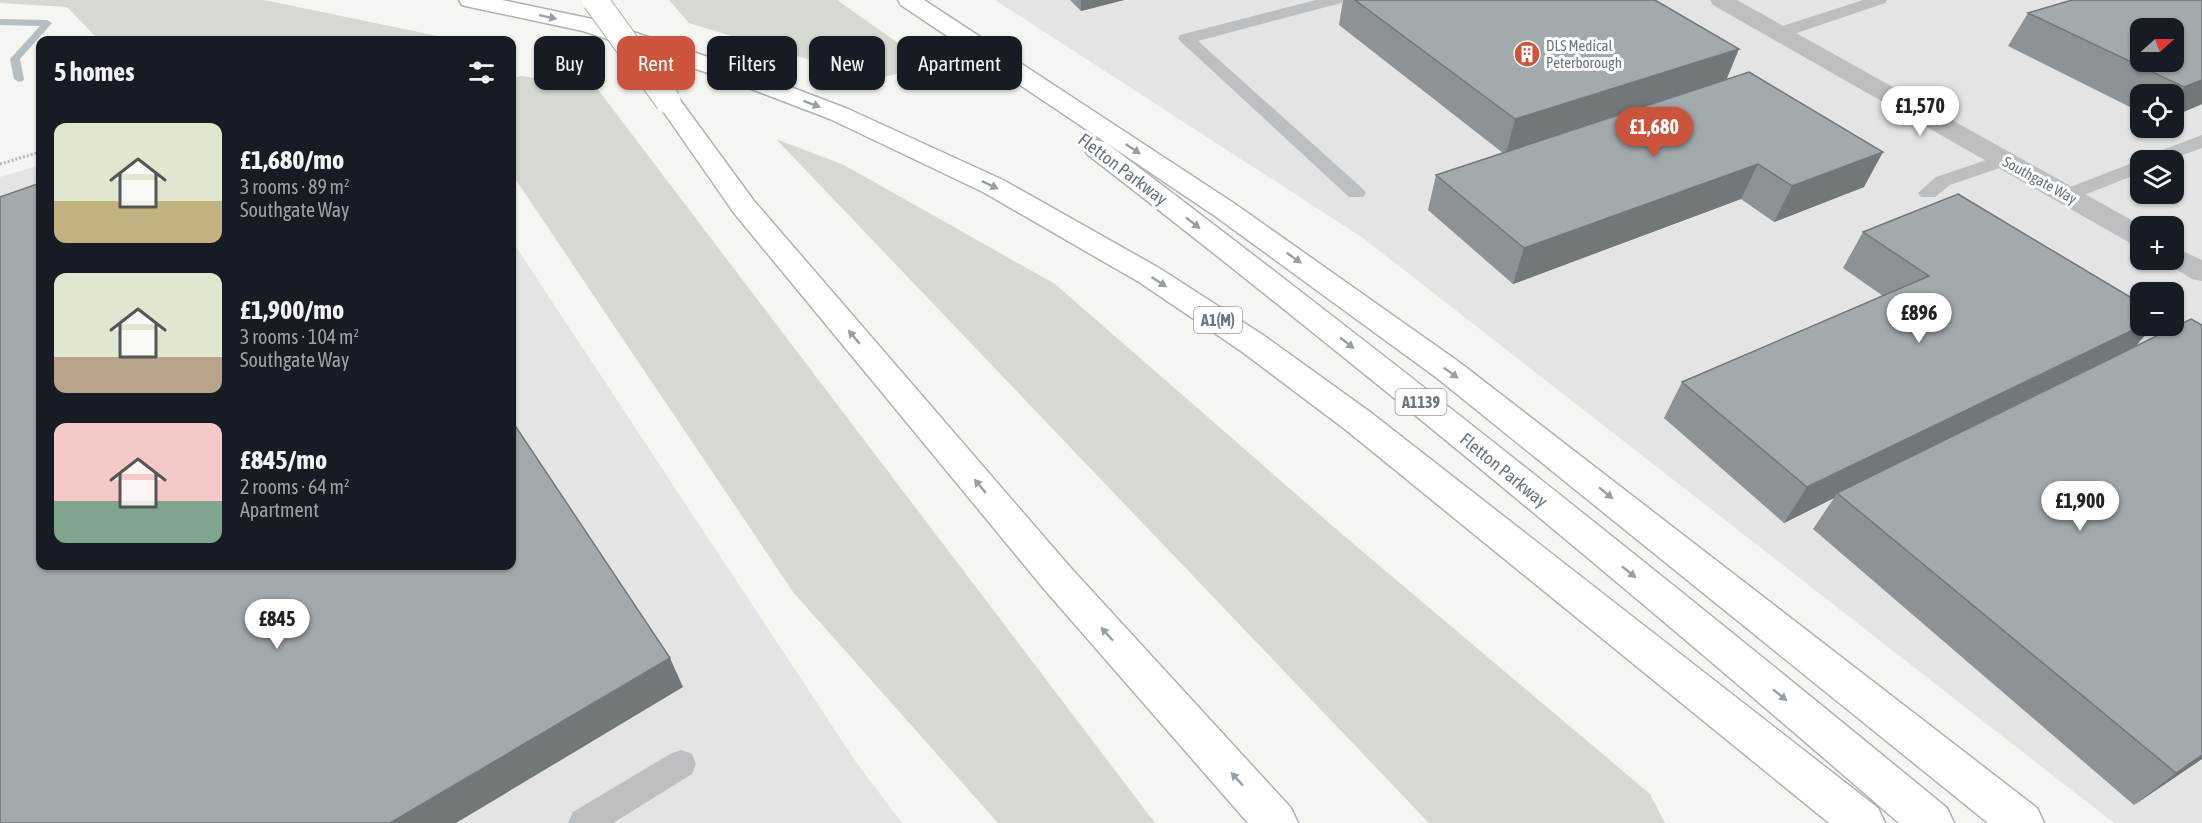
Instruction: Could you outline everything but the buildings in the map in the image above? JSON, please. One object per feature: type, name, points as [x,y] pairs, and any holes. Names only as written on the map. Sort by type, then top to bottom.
[{"type":"highway","name":"A1(M)","points":[[470,0],[589,25],[729,72],[839,114],[993,186],[1138,269],[1252,343],[1358,421],[1863,823]]},
{"type":"highway","points":[[595,0],[744,207],[1057,578],[1276,823]]},
{"type":"highway","name":"Fletton Parkway","points":[[894,0],[1130,174],[1372,363],[1823,731],[1932,823]]},
{"type":"highway","points":[[909,0],[1225,210],[1438,363],[1605,492],[2022,823]]},
{"type":"street","name":"Southgate Way","points":[[1721,0],[2130,231]]},
{"type":"street","points":[[2184,262],[2202,272]]},
{"type":"lane","points":[[1335,0],[1186,39],[1356,193]]},
{"type":"lane","points":[[1779,33],[1879,0]]},
{"type":"lane","points":[[2179,150],[2202,141]]},
{"type":"lane","points":[[1928,193],[1943,181],[2004,160]]},
{"type":"lane","points":[[2067,195],[2130,170]]},
{"type":"lane","points":[[584,823],[681,764]]},
{"type":"path","points":[[0,164],[36,153]]},
{"type":"shaded area","points":[[0,0],[264,0],[438,36],[95,36],[67,7],[0,3]]},
{"type":"shaded area","points":[[669,0],[837,0],[897,42],[897,74],[885,77],[885,36],[809,36],[809,60],[797,56],[797,36],[732,36],[689,23]]},
{"type":"shaded area","points":[[995,0],[2202,0],[2202,823],[2114,823],[1363,238]]},
{"type":"shaded area","points":[[516,78],[534,78],[534,90],[598,90],[1155,823],[998,823],[793,592],[516,180]]},
{"type":"shaded area","points":[[776,139],[844,165],[1055,284],[1343,535],[1650,794],[1665,823],[1429,823]]},
{"type":"shaded area","points":[[36,166],[36,570],[516,570],[516,247],[856,762],[902,823],[0,823],[0,177]]},
{"type":"waterway","points":[[0,22],[47,23],[15,59],[19,79]]},
{"type":"place","name":"DLS Medical Peterborough","points":[[1527,54]]}]
